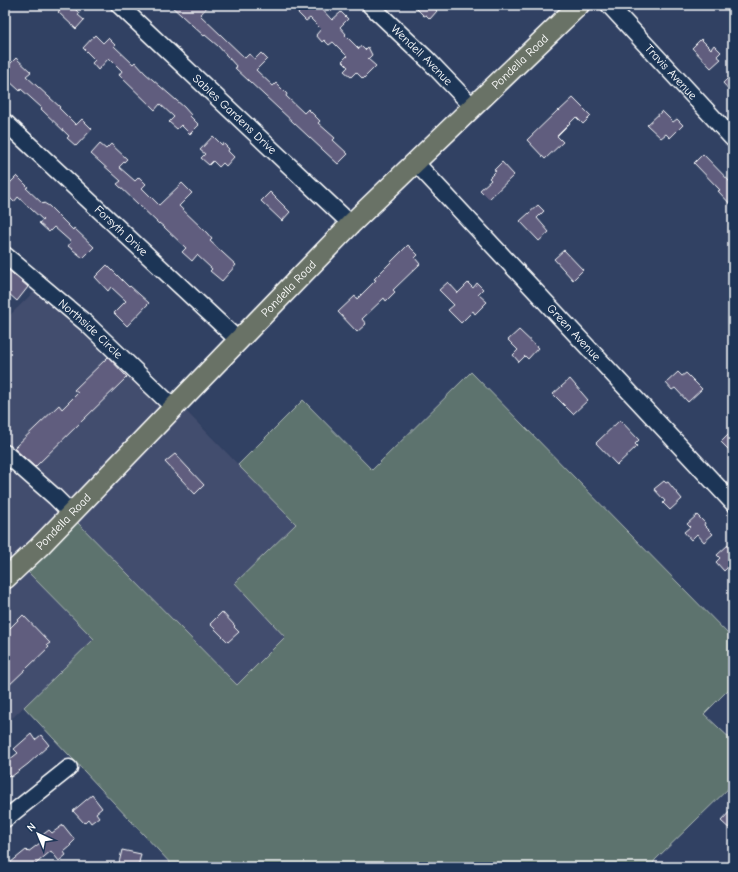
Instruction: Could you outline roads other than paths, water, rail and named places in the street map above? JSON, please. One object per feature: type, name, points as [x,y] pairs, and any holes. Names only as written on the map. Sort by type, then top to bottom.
[{"type":"main road","name":"Pondella Road","points":[[5,579],[38,547],[351,224],[579,5]]},
{"type":"street","name":"Sables Gardens Drive","points":[[119,5],[351,224]]},
{"type":"street","name":"Wendell Avenue","points":[[370,5],[428,60],[473,107]]},
{"type":"street","name":"Travis Avenue","points":[[609,5],[733,139]]},
{"type":"street","name":"Forsyth Drive","points":[[5,122],[238,340]]},
{"type":"street","name":"Green Avenue","points":[[415,162],[733,503]]},
{"type":"street","name":"Northside Circle","points":[[5,255],[87,324],[173,407]]},
{"type":"street","points":[[5,454],[55,497],[71,513]]},
{"type":"street","points":[[5,819],[69,768]]}]
